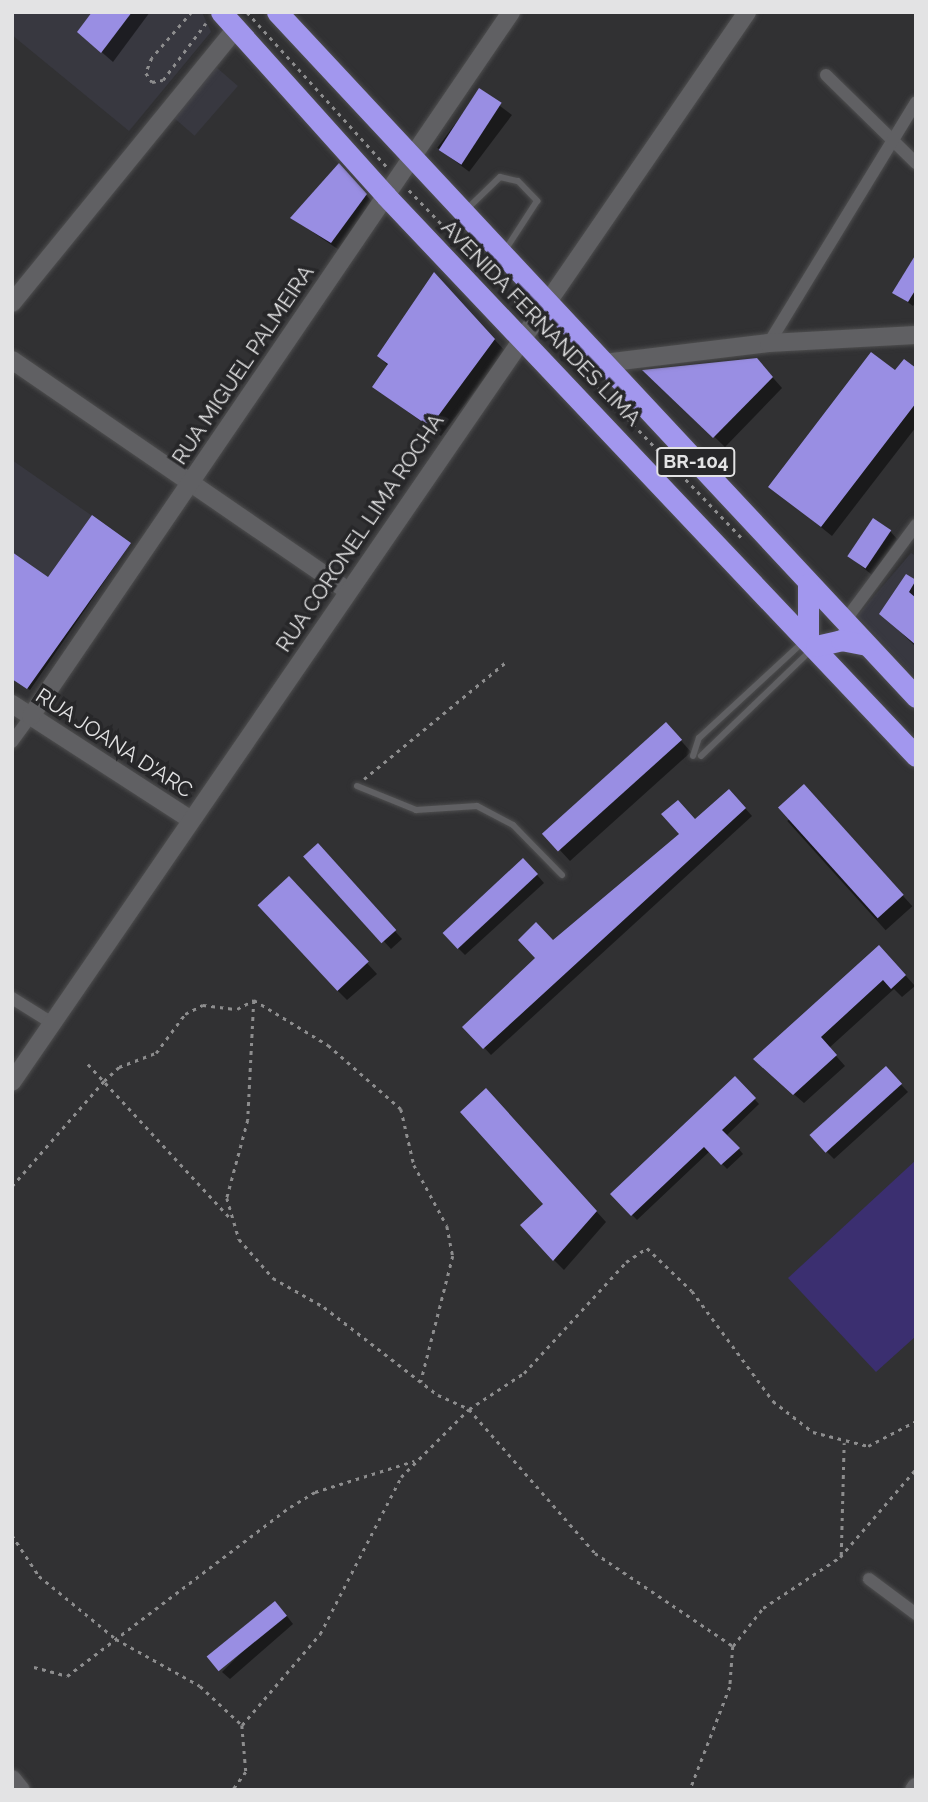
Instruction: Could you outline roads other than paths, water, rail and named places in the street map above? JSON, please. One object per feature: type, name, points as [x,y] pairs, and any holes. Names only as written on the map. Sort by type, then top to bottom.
[{"type":"highway","name":"AVENIDA FERNANDES LIMA","points":[[277,12],[916,697]]},
{"type":"highway","name":"AVENIDA FERNANDES LIMA","points":[[228,17],[386,196],[528,329],[916,756]]},
{"type":"highway","points":[[808,584],[812,641],[841,640],[866,645]]},
{"type":"street","name":"RUA MIGUEL PALMEIRA","points":[[12,742],[511,12]]},
{"type":"street","name":"RUA CORONEL LIMA ROCHA","points":[[12,1082],[747,12]]},
{"type":"street","points":[[12,303],[228,17]]},
{"type":"street","points":[[826,75],[916,163]]},
{"type":"street","points":[[769,343],[916,102]]},
{"type":"street","points":[[604,363],[769,343],[916,335]]},
{"type":"street","points":[[12,360],[190,485],[348,591]]},
{"type":"street","points":[[844,622],[916,525]]},
{"type":"street","name":"RUA JOANA D'ARC","points":[[12,704],[191,820]]},
{"type":"street","points":[[12,998],[52,1023]]},
{"type":"street","points":[[869,1579],[916,1614]]},
{"type":"street","points":[[12,1779],[20,1790]]},
{"type":"lane","points":[[463,213],[500,177],[525,188],[538,206],[502,255]]},
{"type":"lane","points":[[701,756],[812,641]]},
{"type":"lane","points":[[693,757],[699,738],[812,641]]},
{"type":"lane","points":[[357,786],[416,810],[477,806],[513,825],[562,875]]}]
